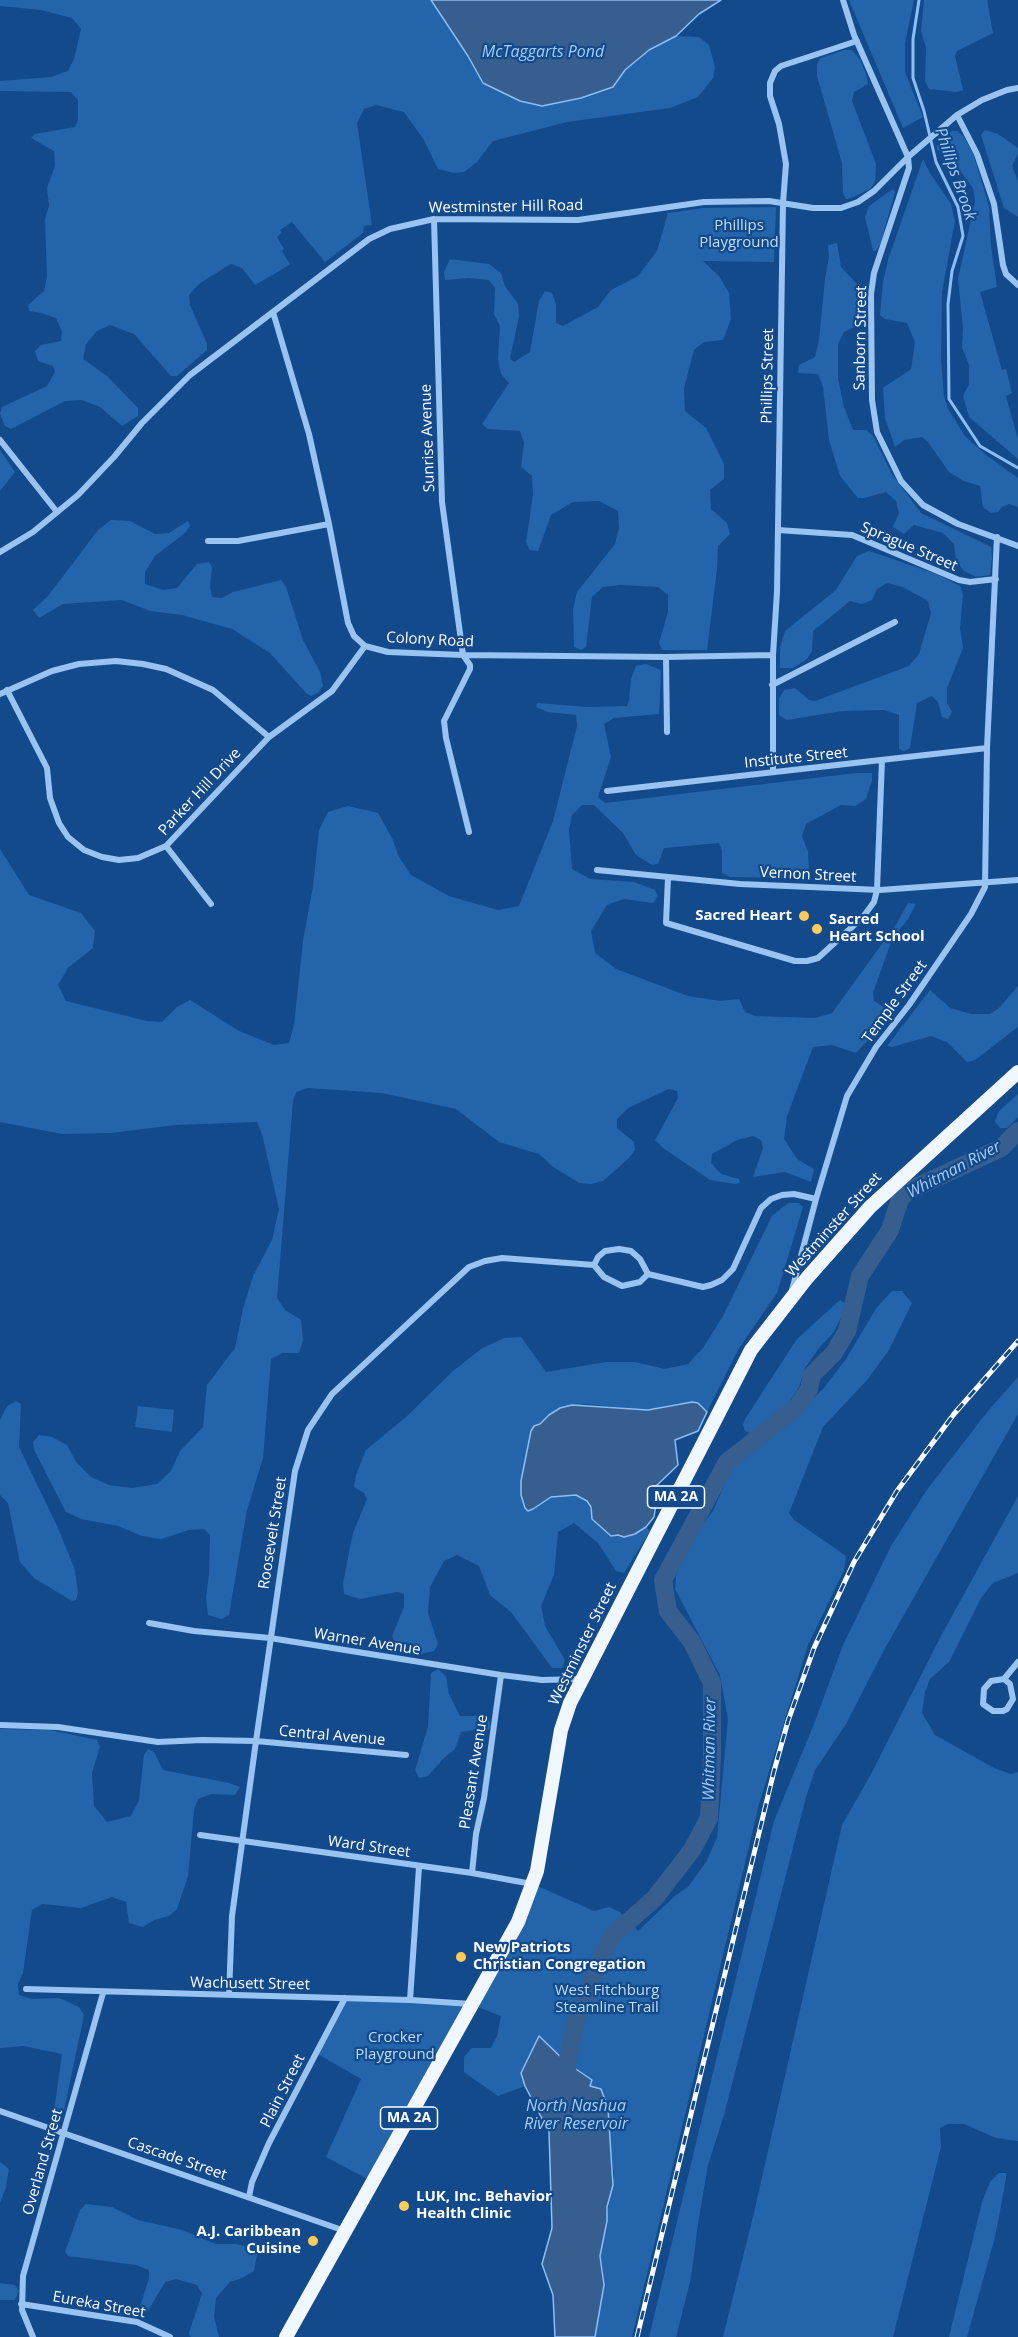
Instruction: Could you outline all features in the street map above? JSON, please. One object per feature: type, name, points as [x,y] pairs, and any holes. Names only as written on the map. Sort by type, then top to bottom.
[{"type":"highway","name":"Westminster Street","points":[[286,2337],[518,1922],[533,1884],[540,1857],[562,1726],[582,1679],[751,1350],[789,1301],[881,1196],[1018,1072]]},
{"type":"street","points":[[843,0],[857,41],[908,157]]},
{"type":"street","name":"Phillips Street","points":[[773,772],[772,685],[778,530],[783,203],[786,164],[779,124],[770,96],[770,83],[772,75],[781,66],[857,41]]},
{"type":"street","name":"Westminster Hill Road","points":[[0,552],[33,532],[78,495],[142,423],[190,375],[375,236],[404,224],[434,219],[578,220],[704,202],[747,201],[831,208],[850,206],[874,191],[908,157],[957,115],[982,100],[1018,88]]},
{"type":"street","points":[[957,115],[977,153],[989,186],[1004,269],[1018,285]]},
{"type":"street","name":"Sanborn Street","points":[[908,157],[907,178],[874,273],[871,294],[872,400],[876,427],[896,472],[913,496],[942,517],[1018,546]]},
{"type":"street","name":"Sunrise Avenue","points":[[434,219],[443,519],[463,655],[470,665],[444,721],[469,832]]},
{"type":"street","name":"Colony Road","points":[[273,312],[309,434],[330,524],[348,623],[354,636],[365,646],[388,652],[463,655],[666,657],[773,655]]},
{"type":"street","points":[[0,440],[57,512]]},
{"type":"street","points":[[208,541],[238,540],[330,524]]},
{"type":"street","name":"Sprague Street","points":[[778,530],[852,535],[959,580],[970,582],[996,579]]},
{"type":"street","name":"Temple Street","points":[[789,1301],[847,1096],[876,1047],[909,1005],[971,914],[986,884],[987,748],[997,537]]},
{"type":"street","points":[[772,685],[895,622]]},
{"type":"street","name":"Parker Hill Drive","points":[[8,690],[47,768],[50,798],[54,811],[68,837],[84,850],[119,861],[138,858],[166,846],[268,737],[287,721],[332,691],[365,646]]},
{"type":"street","points":[[666,657],[667,732]]},
{"type":"street","points":[[0,694],[52,671],[79,664],[116,661],[143,664],[177,673],[213,690],[268,737]]},
{"type":"street","name":"Institute Street","points":[[607,791],[987,748]]},
{"type":"street","points":[[668,878],[666,923],[793,961],[816,959],[873,904],[877,890],[882,760]]},
{"type":"street","points":[[166,846],[211,904]]},
{"type":"street","name":"Vernon Street","points":[[597,870],[740,884],[877,890],[1018,880]]},
{"type":"street","points":[[648,1274],[703,1287],[722,1280],[733,1269],[761,1208],[771,1199],[794,1194],[816,1199]]},
{"type":"street","points":[[619,1249],[631,1251],[640,1258],[648,1274],[640,1282],[622,1286],[603,1277],[594,1265],[605,1251],[619,1249]]},
{"type":"street","name":"Roosevelt Street","points":[[229,1995],[232,1916],[255,1742],[295,1471],[308,1430],[332,1394],[469,1267],[502,1258],[594,1265]]},
{"type":"street","name":"Warner Avenue","points":[[149,1623],[194,1631],[270,1638],[501,1675],[542,1680],[582,1679]]},
{"type":"street","points":[[1004,1679],[1010,1684],[1013,1699],[1007,1709],[993,1711],[983,1704],[984,1689],[991,1681],[1004,1679],[1018,1662]]},
{"type":"street","name":"Pleasant Avenue","points":[[472,1873],[501,1675]]},
{"type":"street","name":"Central Avenue","points":[[0,1725],[58,1727],[158,1742],[202,1740],[255,1742],[406,1755]]},
{"type":"street","name":"Ward Street","points":[[200,1835],[472,1873],[533,1884]]},
{"type":"street","points":[[410,2000],[419,1867]]},
{"type":"street","name":"Wachusett Street","points":[[26,1989],[410,2000],[473,2004]]},
{"type":"street","name":"Overland Street","points":[[33,2337],[21,2304],[25,2269],[103,1993]]},
{"type":"street","name":"Plain Street","points":[[249,2197],[252,2182],[269,2143],[345,1998]]},
{"type":"street","name":"Cascade Street","points":[[0,2111],[345,2231]]},
{"type":"street","name":"Eureka Street","points":[[21,2304],[137,2322],[170,2337]]},
{"type":"green space","points":[[0,0],[431,0],[483,83],[613,87],[625,70],[649,50],[676,36],[699,37],[709,45],[715,67],[713,78],[698,97],[670,108],[567,122],[493,141],[477,162],[464,172],[454,173],[438,169],[424,140],[404,112],[376,105],[364,109],[357,123],[372,225],[364,226],[363,233],[325,262],[292,222],[280,230],[282,233],[277,237],[290,264],[281,270],[255,285],[242,268],[231,264],[200,283],[189,295],[190,305],[207,344],[207,350],[177,376],[171,376],[134,334],[110,325],[97,331],[86,344],[83,359],[107,376],[138,408],[138,416],[122,426],[100,407],[82,400],[65,401],[11,429],[5,426],[0,414],[2,407],[47,386],[55,372],[53,366],[38,361],[35,351],[41,345],[61,341],[62,332],[56,318],[29,311],[28,305],[44,291],[47,277],[45,219],[49,206],[47,188],[55,166],[54,151],[31,138],[35,134],[75,127],[78,120],[78,100],[71,92],[0,91],[0,81],[51,77],[68,71],[74,59],[81,29],[72,18],[41,10],[0,6]]},
{"type":"green space","points":[[849,0],[914,0],[905,43],[905,72],[923,117],[903,128]]},
{"type":"green space","points":[[924,0],[987,0],[993,33],[957,51],[955,56],[963,90],[957,92],[929,89],[925,81],[926,48],[921,31]]},
{"type":"green space","points":[[844,50],[852,50],[860,59],[867,77],[868,84],[854,92],[852,101],[876,164],[875,182],[870,189],[849,199],[846,199],[843,193],[842,163],[817,76],[817,64],[821,58]]},
{"type":"green space","points":[[985,130],[998,134],[1018,148],[1018,154],[1012,166],[1018,181],[1018,217],[1004,208],[981,135]]},
{"type":"green space","points":[[952,131],[957,131],[963,136],[973,153],[989,206],[991,246],[997,287],[980,292],[1002,370],[1006,369],[1012,393],[1006,396],[1018,439],[1018,459],[969,417],[963,396],[969,384],[969,365],[962,347],[963,328],[958,279],[975,201],[973,188],[958,168],[937,149],[937,145]]},
{"type":"green space","points":[[923,159],[951,204],[955,221],[942,292],[941,360],[944,396],[948,409],[965,436],[986,455],[1018,478],[1018,507],[1009,504],[998,512],[991,513],[983,507],[980,486],[964,481],[949,472],[922,437],[904,440],[895,447],[885,418],[883,388],[911,369],[915,342],[907,323],[885,319],[880,315],[883,282],[888,260]]},
{"type":"green space","points":[[893,189],[895,192],[880,245],[876,251],[873,251],[865,217],[869,206]]},
{"type":"green space","name":"Phillips Playground","points":[[776,207],[774,262],[703,261],[719,276],[729,293],[731,319],[723,340],[704,342],[694,350],[684,388],[685,411],[706,428],[724,464],[724,479],[710,490],[711,509],[727,523],[730,534],[718,546],[707,650],[662,650],[659,643],[668,612],[668,595],[658,587],[620,585],[603,587],[592,597],[586,647],[581,650],[574,647],[573,609],[577,592],[615,544],[619,528],[618,511],[599,501],[573,502],[551,515],[538,551],[530,550],[526,542],[533,495],[532,476],[521,467],[524,443],[520,431],[488,429],[482,424],[509,383],[501,374],[498,359],[500,326],[494,314],[495,288],[489,280],[469,278],[445,280],[444,272],[450,259],[489,264],[501,273],[505,286],[518,304],[519,316],[510,359],[514,362],[530,352],[539,301],[545,291],[552,293],[556,304],[556,323],[563,326],[598,307],[611,290],[638,276],[657,251],[668,213],[703,208]]},
{"type":"green space","points":[[837,243],[841,267],[860,287],[856,326],[844,332],[838,344],[838,379],[844,407],[853,430],[866,430],[873,436],[892,474],[921,513],[991,547],[990,575],[976,577],[964,571],[956,560],[954,544],[943,533],[914,525],[904,534],[893,527],[899,513],[896,501],[886,492],[858,498],[840,476],[829,440],[823,387],[818,374],[798,373],[799,365],[815,357],[829,257],[828,245]]},
{"type":"green space","points":[[0,450],[15,472],[0,491]]},
{"type":"green space","points":[[111,520],[130,521],[155,534],[169,533],[188,521],[190,526],[185,533],[155,556],[145,572],[145,584],[163,590],[177,588],[197,564],[209,562],[212,567],[210,587],[212,597],[222,598],[233,592],[281,580],[286,587],[303,640],[320,672],[323,686],[318,693],[311,696],[306,693],[270,653],[232,629],[182,615],[150,611],[122,600],[63,604],[39,618],[33,610],[48,596],[98,530]]},
{"type":"green space","points":[[869,551],[939,575],[960,586],[963,594],[960,628],[963,648],[947,688],[947,703],[952,712],[948,719],[942,717],[938,702],[932,696],[917,703],[910,748],[904,751],[899,749],[899,715],[884,710],[842,711],[787,720],[779,715],[779,699],[784,690],[795,688],[809,700],[815,701],[909,666],[919,654],[931,613],[928,601],[903,587],[887,583],[877,589],[872,600],[862,604],[850,601],[813,631],[812,651],[807,659],[793,668],[780,668],[780,648],[785,631],[836,590],[857,556]]},
{"type":"green space","points":[[646,664],[661,670],[659,714],[614,718],[604,724],[611,757],[598,797],[605,803],[856,773],[872,773],[872,780],[866,799],[855,806],[841,805],[806,824],[802,836],[808,852],[809,870],[800,878],[730,877],[722,873],[722,851],[719,843],[664,848],[658,864],[652,865],[636,855],[623,833],[594,805],[582,805],[572,815],[569,830],[572,869],[590,879],[634,882],[655,890],[658,896],[653,903],[624,899],[607,905],[591,931],[595,953],[616,969],[688,996],[720,1001],[739,999],[745,1012],[755,1016],[815,1018],[832,1013],[897,923],[908,903],[916,904],[908,919],[892,939],[873,993],[874,1001],[893,1013],[856,1053],[832,1045],[813,1047],[787,1116],[784,1139],[797,1159],[814,1169],[811,1182],[785,1172],[753,1177],[763,1148],[761,1140],[753,1136],[737,1140],[712,1154],[711,1163],[721,1174],[739,1179],[740,1183],[710,1180],[655,1140],[678,1098],[677,1091],[669,1089],[628,1108],[617,1119],[617,1128],[634,1142],[635,1150],[603,1181],[591,1184],[579,1183],[552,1166],[539,1154],[499,1142],[456,1109],[382,1093],[308,1088],[296,1092],[293,1101],[277,1298],[285,1310],[301,1320],[303,1340],[299,1353],[282,1353],[271,1359],[263,1458],[247,1510],[229,1615],[221,1619],[208,1615],[206,1598],[210,1535],[204,1529],[189,1530],[161,1539],[142,1536],[118,1526],[81,1519],[66,1512],[34,1450],[33,1442],[39,1435],[52,1437],[67,1445],[76,1462],[91,1477],[109,1485],[132,1488],[157,1484],[171,1471],[180,1451],[203,1427],[207,1385],[235,1348],[253,1276],[272,1240],[279,1209],[262,1134],[257,1122],[175,1125],[111,1133],[62,1134],[0,1122],[0,849],[29,895],[81,913],[95,931],[93,948],[68,968],[58,985],[66,1001],[147,1021],[162,1022],[177,1007],[190,1000],[239,1031],[274,1045],[289,1043],[294,1025],[319,830],[328,812],[348,806],[378,813],[392,838],[399,857],[411,875],[449,896],[498,910],[519,906],[553,821],[577,726],[576,715],[548,712],[536,707],[537,703],[587,707],[627,706],[631,679],[636,666]]},
{"type":"green space","points":[[1018,986],[1018,1027],[975,1060],[967,1062],[947,1042],[931,1036],[892,1047],[887,1046],[930,990],[950,1008],[971,1014],[990,1014],[999,1008]]},
{"type":"green space","points":[[1018,1094],[1018,1117],[1007,1128],[1000,1128],[995,1121],[999,1111]]},
{"type":"green space","points":[[788,1203],[799,1203],[803,1207],[777,1293],[739,1348],[707,1412],[703,1407],[679,1403],[648,1410],[585,1404],[560,1408],[534,1426],[531,1431],[521,1481],[528,1511],[551,1497],[576,1495],[587,1501],[591,1507],[592,1519],[611,1535],[624,1537],[635,1534],[646,1527],[650,1531],[624,1573],[616,1571],[598,1543],[574,1523],[558,1532],[554,1575],[541,1606],[545,1626],[565,1660],[562,1668],[552,1668],[511,1612],[490,1595],[479,1566],[457,1555],[444,1561],[430,1587],[428,1613],[438,1644],[434,1651],[416,1655],[398,1650],[392,1636],[404,1607],[404,1594],[397,1592],[360,1599],[344,1594],[343,1583],[353,1533],[367,1499],[364,1493],[354,1487],[366,1450],[406,1417],[453,1371],[481,1349],[504,1338],[521,1337],[546,1372],[606,1362],[635,1362],[665,1369],[688,1364],[703,1348],[723,1316],[772,1216]]},
{"type":"green space","points":[[892,1291],[902,1291],[912,1303],[889,1350],[867,1380],[823,1427],[789,1513],[794,1520],[846,1556],[844,1570],[808,1645],[759,1804],[632,2337],[595,2337],[603,2272],[600,2256],[614,2174],[608,2133],[608,2108],[590,2086],[592,2080],[567,2063],[539,2036],[521,2073],[525,2086],[498,2096],[464,2072],[464,2057],[472,2048],[491,2048],[497,2036],[501,2016],[473,2005],[373,2182],[326,2157],[361,2079],[316,2053],[345,1998],[473,2004],[533,1884],[594,1911],[609,1907],[620,1912],[638,1931],[676,1895],[688,1887],[706,1862],[717,1838],[728,1719],[720,1675],[675,1589],[676,1576],[685,1548],[713,1511],[734,1463],[767,1442],[824,1388],[846,1359],[877,1307]]},
{"type":"green space","points":[[840,1300],[847,1305],[834,1332],[805,1368],[799,1387],[787,1406],[753,1434],[745,1431],[743,1425],[745,1419],[797,1339]]},
{"type":"green space","points":[[1018,1377],[1018,1414],[884,1650],[846,1724],[815,1770],[806,1797],[724,2115],[708,2165],[691,2278],[676,2337],[649,2337],[774,1821],[814,1724],[843,1645],[891,1546],[926,1491],[988,1411]]},
{"type":"green space","points":[[16,1401],[21,1404],[19,1447],[58,1528],[75,1570],[78,1593],[76,1600],[72,1601],[34,1578],[20,1562],[8,1503],[0,1495],[0,1420],[7,1406]]},
{"type":"green space","points":[[138,1406],[174,1410],[172,1432],[135,1427]]},
{"type":"green space","points":[[1018,1496],[1018,1573],[993,1583],[981,1598],[949,1662],[930,1679],[925,1692],[922,1713],[935,1735],[994,1768],[1011,1774],[1018,1772],[1018,2141],[996,2138],[964,2124],[948,2124],[940,2128],[941,2147],[893,2337],[723,2337],[753,2217],[842,1825],[870,1776],[941,1636]]},
{"type":"green space","points":[[438,1669],[446,1676],[449,1694],[460,1716],[489,1719],[491,1727],[484,1734],[474,1730],[461,1732],[455,1749],[428,1776],[419,1778],[415,1770],[428,1727],[431,1673]]},
{"type":"green space","points":[[0,1729],[50,1730],[97,1740],[100,1747],[92,1773],[94,1806],[107,1822],[131,1816],[139,1800],[144,1755],[148,1749],[154,1752],[163,1770],[240,1787],[235,1795],[211,1794],[198,1799],[194,1810],[188,1876],[177,1909],[169,1916],[154,1920],[143,1927],[129,1923],[126,1902],[112,1897],[81,1908],[42,1904],[32,1910],[23,1973],[18,1984],[19,1995],[32,1999],[59,1998],[79,2007],[84,2015],[64,2111],[59,2116],[54,2111],[62,2054],[24,2046],[0,2048]]},
{"type":"green space","points":[[0,2162],[9,2169],[0,2203]]},
{"type":"green space","points":[[999,2173],[1006,2173],[1006,2179],[995,2237],[967,2337],[949,2337],[982,2202],[990,2182]]},
{"type":"green space","points":[[86,2204],[112,2207],[138,2220],[182,2230],[216,2244],[236,2244],[252,2248],[257,2255],[254,2271],[230,2282],[216,2298],[214,2317],[219,2337],[191,2337],[189,2333],[202,2294],[197,2285],[176,2279],[165,2282],[148,2311],[142,2314],[139,2310],[149,2278],[149,2270],[136,2265],[68,2256],[65,2252],[80,2210]]},
{"type":"green space","points":[[0,2283],[15,2285],[19,2291],[15,2300],[0,2300]]},
{"type":"water","name":"McTaggarts Pond","points":[[431,0],[721,0],[699,14],[676,36],[649,50],[625,70],[613,87],[581,98],[542,106],[520,101],[483,83]]},
{"type":"water","points":[[692,1402],[698,1403],[707,1412],[698,1431],[675,1440],[678,1465],[655,1487],[652,1492],[656,1504],[654,1517],[646,1527],[635,1534],[624,1537],[611,1536],[592,1519],[591,1507],[587,1501],[576,1495],[551,1497],[533,1509],[528,1511],[525,1508],[521,1495],[521,1481],[531,1431],[534,1426],[560,1408],[572,1405],[648,1410]]},
{"type":"water","name":"North Nashua River Reservoir","points":[[539,2036],[567,2063],[592,2080],[590,2086],[601,2089],[608,2108],[613,2185],[607,2207],[607,2221],[600,2256],[604,2285],[595,2337],[555,2337],[553,2295],[542,2264],[552,2228],[549,2132],[525,2086],[521,2073]]},
{"type":"waterway","name":"Phillips Brook","points":[[919,0],[913,39],[913,78],[924,111],[936,162],[958,207],[963,236],[952,271],[948,304],[949,399],[980,446],[1018,468]]},
{"type":"waterway","name":"Whitman River","points":[[568,2088],[567,2063],[576,2020],[603,1953],[613,1935],[654,1899],[692,1850],[709,1818],[712,1683],[692,1642],[668,1611],[663,1580],[727,1462],[798,1406],[809,1389],[812,1375],[834,1353],[847,1331],[860,1276],[890,1230],[900,1199],[908,1191],[1001,1148],[1018,1131]]},
{"type":"railway","points":[[637,2337],[774,1771],[788,1721],[814,1648],[854,1562],[897,1491],[954,1414],[1018,1341]]},
{"type":"place","name":"Sacred Heart","points":[[804,916]]},
{"type":"place","name":"Sacred Heart School","points":[[817,929]]},
{"type":"place","name":"New Patriots Christian Congregation","points":[[461,1957]]},
{"type":"place","name":"LUK, Inc. Behavior Health Clinic","points":[[404,2206]]},
{"type":"place","name":"A.J. Caribbean Cuisine","points":[[313,2241]]},
{"type":"park label","name":"West Fitchburg Steamline Trail","points":[[607,2000]]},
{"type":"park label","name":"Crocker Playground","points":[[395,2046]]}]
